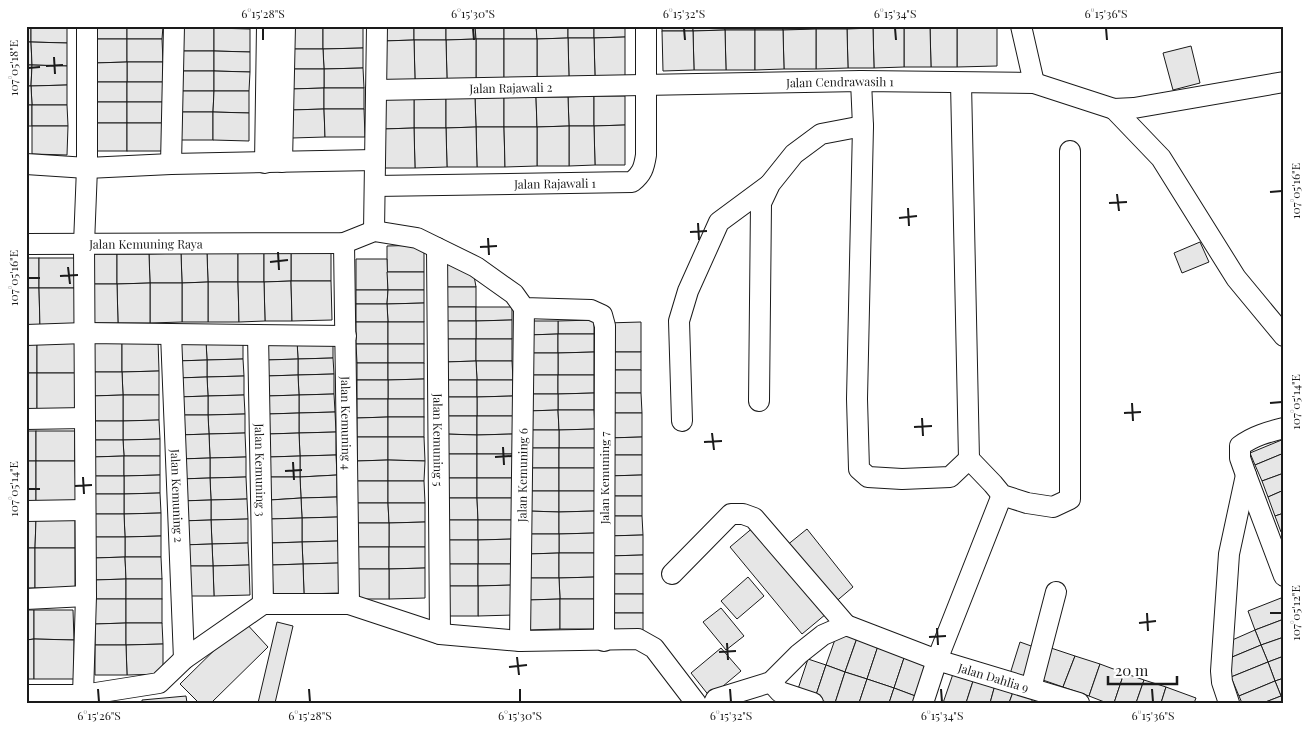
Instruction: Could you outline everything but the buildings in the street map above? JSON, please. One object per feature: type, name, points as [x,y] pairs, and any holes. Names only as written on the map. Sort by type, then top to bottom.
[{"type":"street","points":[[28,243],[84,244],[87,168],[87,26]]},
{"type":"street","points":[[171,164],[174,26]]},
{"type":"street","points":[[267,26],[274,162]]},
{"type":"street","points":[[274,162],[284,26]]},
{"type":"street","points":[[378,26],[374,231],[417,238],[476,267],[514,294],[524,308]]},
{"type":"street","name":"Jalan Rajawali 1","points":[[375,186],[632,182],[640,176],[644,169],[646,155],[646,26]]},
{"type":"street","points":[[1021,26],[1034,83]]},
{"type":"street","points":[[861,81],[863,126],[857,399],[859,469],[868,477],[902,479],[950,477],[969,459]]},
{"type":"street","name":"Jalan Cendrawasih 1","points":[[646,84],[861,81],[1034,83],[1114,109]]},
{"type":"street","points":[[1114,109],[1134,108],[1284,82]]},
{"type":"street","points":[[961,83],[969,459],[1002,495],[1027,503],[1053,507],[1070,499],[1070,151]]},
{"type":"street","name":"Jalan Rajawali 2","points":[[376,90],[646,84]]},
{"type":"street","points":[[1114,109],[1161,158],[1236,278],[1284,336]]},
{"type":"street","points":[[759,401],[761,203],[770,184],[794,154],[821,134],[863,126]]},
{"type":"street","points":[[26,164],[87,168],[171,164],[375,160]]},
{"type":"street","points":[[682,420],[678,321],[688,291],[719,222],[770,184]]},
{"type":"street","name":"Jalan Kemuning Raya","points":[[83,695],[86,596],[84,244],[344,243],[374,231]]},
{"type":"street","name":"Jalan Kemuning 4","points":[[344,243],[349,604]]},
{"type":"street","name":"Jalan Kemuning 5","points":[[437,248],[440,634]]},
{"type":"street","name":"Jalan Kemuning 7","points":[[524,308],[591,310],[602,315],[605,326],[604,641]]},
{"type":"street","name":"Jalan Kemuning 6","points":[[520,641],[524,308]]},
{"type":"street","points":[[26,335],[85,333],[346,336]]},
{"type":"street","name":"Jalan Kemuning 2","points":[[171,334],[184,659]]},
{"type":"street","name":"Jalan Kemuning 3","points":[[258,335],[264,604]]},
{"type":"street","points":[[26,419],[85,418]]},
{"type":"street","points":[[1284,428],[1249,439],[1240,446],[1240,458],[1284,576]]},
{"type":"street","points":[[1229,703],[1222,682],[1221,662],[1229,554],[1246,475]]},
{"type":"street","points":[[923,703],[937,660],[1002,495]]},
{"type":"street","points":[[26,512],[85,510]]},
{"type":"street","points":[[672,574],[732,514],[743,514],[754,518],[846,625],[823,635],[799,654],[770,682],[715,701]]},
{"type":"street","points":[[1031,688],[1056,592]]},
{"type":"street","points":[[26,599],[86,596]]},
{"type":"street","points":[[26,695],[83,695],[159,683],[184,659],[264,604],[349,604],[440,634],[520,641],[638,639],[654,648],[696,703]]},
{"type":"street","name":"Jalan Dahlia 9","points":[[846,625],[937,660],[1079,703]]},
{"type":"street","points":[[770,682],[780,692],[813,703]]}]
